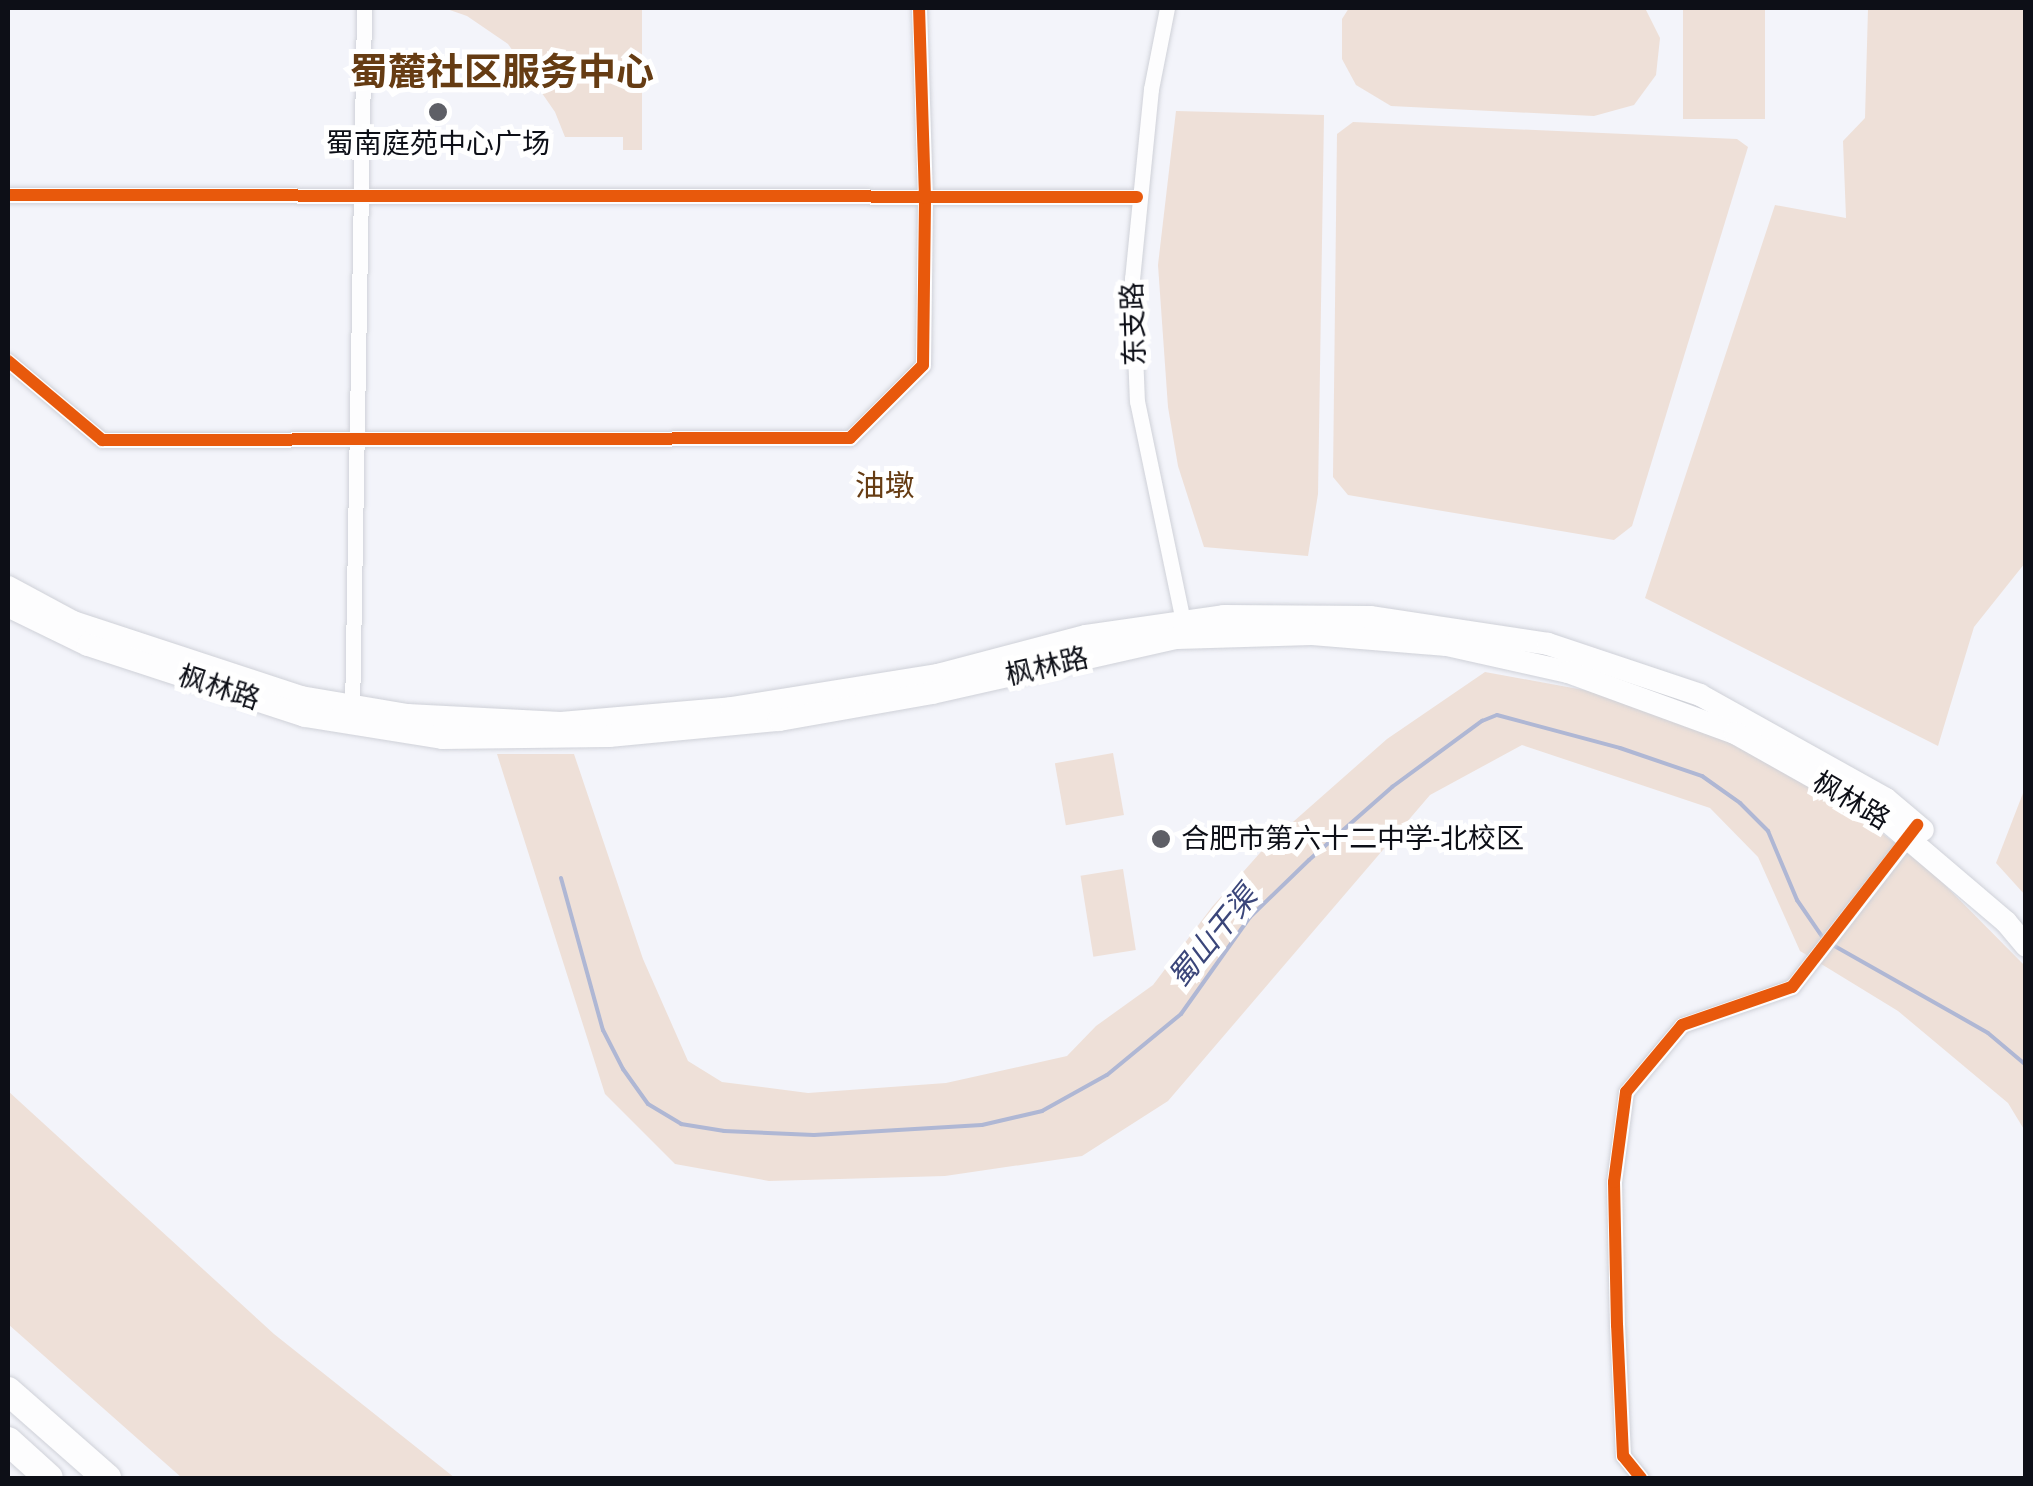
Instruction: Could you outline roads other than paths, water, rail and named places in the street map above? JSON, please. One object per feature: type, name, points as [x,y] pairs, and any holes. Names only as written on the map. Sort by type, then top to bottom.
[{"type":"highway","points":[[8,1391],[107,1478]]},
{"type":"highway","points":[[8,1442],[49,1478]]},
{"type":"main road","name":"枫林路","points":[[8,587],[73,622],[352,714],[456,738],[609,736],[779,720],[932,693],[1185,630],[1447,644],[1568,672],[1735,733],[1913,831],[2026,923]]},
{"type":"main road","name":"枫林路","points":[[8,606],[88,646],[305,716],[352,714]]},
{"type":"main road","name":"枫林路","points":[[1913,831],[2026,946]]},
{"type":"street","points":[[352,714],[364,8]]},
{"type":"street","points":[[8,362],[102,440],[850,438],[923,365],[926,198],[920,8]]},
{"type":"street","name":"东支路","points":[[1167,8],[1137,197],[1132,278],[1137,401],[1185,630]]},
{"type":"street","points":[[8,196],[1137,197]]},
{"type":"street","points":[[1640,1478],[1623,1456],[1617,1325],[1614,1182],[1626,1092],[1682,1025],[1792,986],[1913,831]]},
{"type":"waterway","name":"蜀山干渠","points":[[561,878],[603,1030],[623,1069],[648,1104],[681,1124],[724,1131],[814,1135],[982,1125],[1042,1111],[1107,1075],[1181,1014],[1250,917],[1309,860],[1392,787],[1482,721],[1497,715],[1620,748],[1702,776],[1740,803],[1768,831],[1797,900],[1823,938]]},
{"type":"waterway","name":"蜀山干渠","points":[[1831,944],[1988,1033],[2026,1065]]},
{"type":"place","name":"蜀南庭苑中心广场","points":[[438,112]]},
{"type":"place","name":"合肥市第六十二中学-北校区","points":[[1161,839]]},
{"type":"district","name":"蜀麓社区服务中心","points":[[502,73]]},
{"type":"district","name":"油墩","points":[[885,486]]}]
